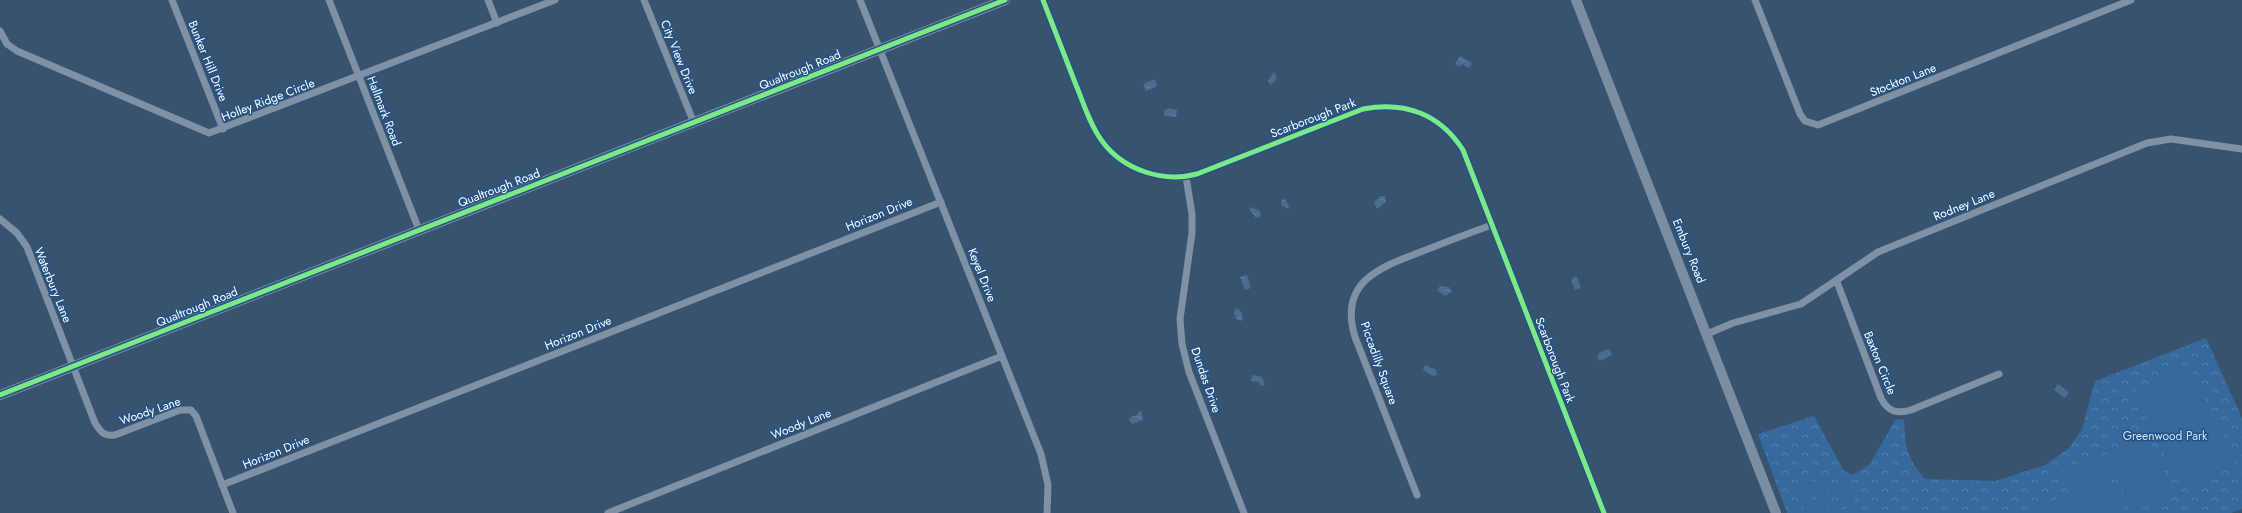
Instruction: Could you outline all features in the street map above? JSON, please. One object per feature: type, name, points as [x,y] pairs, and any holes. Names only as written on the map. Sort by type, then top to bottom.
[{"type":"street","name":"Bunker Hill Drive","points":[[172,0],[223,129]]},
{"type":"street","name":"Hallmark Road","points":[[329,0],[419,230]]},
{"type":"street","points":[[488,0],[496,23]]},
{"type":"street","name":"Holley Ridge Circle","points":[[0,31],[7,44],[24,54],[209,133],[223,129],[555,0]]},
{"type":"street","name":"City View Drive","points":[[644,0],[694,123]]},
{"type":"street","name":"Keyel Drive","points":[[860,0],[1046,470],[1048,485],[1047,513]]},
{"type":"street","name":"Qualtrough Road","points":[[0,395],[1004,0]]},
{"type":"street","name":"Scarborough Park","points":[[1043,0],[1087,113],[1102,141],[1112,153],[1139,169],[1164,177],[1186,177],[1212,169],[1363,109],[1378,106],[1397,106],[1416,110],[1431,117],[1455,138],[1463,150],[1604,513]]},
{"type":"street","name":"Embury Road","points":[[1576,0],[1776,513]]},
{"type":"street","name":"Stockton Lane","points":[[1755,0],[1800,114],[1811,125],[1818,125],[2131,0]]},
{"type":"street","name":"Rodney Lane","points":[[1707,334],[1734,323],[1801,304],[1837,282],[1878,252],[2147,143],[2171,139],[2242,149]]},
{"type":"street","name":"Dundas Drive","points":[[1186,177],[1192,214],[1192,233],[1180,319],[1182,344],[1189,372],[1244,513]]},
{"type":"street","name":"Horizon Drive","points":[[222,485],[941,202]]},
{"type":"street","name":"Waterbury Lane","points":[[0,219],[17,233],[27,247],[74,366]]},
{"type":"street","name":"Piccadilly Square","points":[[1417,495],[1355,337],[1351,318],[1353,301],[1360,285],[1376,270],[1492,225]]},
{"type":"street","name":"Baxton Circle","points":[[1837,282],[1881,398],[1888,408],[1899,413],[1905,412],[1998,374]]},
{"type":"street","name":"Woody Lane","points":[[608,513],[1002,356]]},
{"type":"street","name":"Woody Lane","points":[[74,366],[95,423],[100,432],[106,435],[115,436],[180,410],[191,410],[196,416],[233,513]]},
{"type":"green space","name":"Greenwood Park","points":[[2206,338],[2242,418],[2242,509],[2231,513],[1787,513],[1758,434],[1814,416],[1844,471],[1852,475],[1869,465],[1896,419],[1904,420],[1905,438],[1908,452],[1914,464],[1925,479],[1995,481],[2045,465],[2069,448],[2082,429],[2095,381]]},
{"type":"green space","points":[[2189,365],[2236,463],[2181,489],[2134,391]]},
{"type":"green space","points":[[2146,433],[2174,493],[2134,512],[2106,452]]},
{"type":"green space","points":[[2099,455],[2126,513],[2079,513],[2060,473]]},
{"type":"green space","points":[[1822,478],[1827,490],[1800,501],[1795,488]]},
{"type":"green space","points":[[1848,484],[1855,501],[1846,504],[1839,488]]},
{"type":"green space","points":[[1828,494],[1833,506],[1817,513],[1806,513],[1802,504]]},
{"type":"green space","points":[[2062,496],[2070,513],[2027,513]]},
{"type":"green space","points":[[1855,505],[1858,513],[1835,513]]},
{"type":"water","points":[[1460,56],[1472,63],[1469,68],[1462,64],[1460,67],[1455,64]]},
{"type":"water","points":[[1274,72],[1277,78],[1271,85],[1268,81]]},
{"type":"water","points":[[1155,79],[1157,86],[1146,91],[1143,84]]},
{"type":"water","points":[[1169,108],[1177,110],[1176,117],[1164,116],[1164,111]]},
{"type":"water","points":[[1381,196],[1385,196],[1386,202],[1377,209],[1374,202]]},
{"type":"water","points":[[1282,199],[1286,200],[1289,207],[1288,209],[1281,205]]},
{"type":"water","points":[[1251,207],[1260,211],[1261,216],[1256,218],[1249,209]]},
{"type":"water","points":[[1247,275],[1251,288],[1245,290],[1240,277]]},
{"type":"water","points":[[1574,277],[1577,277],[1581,288],[1575,290],[1571,280]]},
{"type":"water","points":[[1440,286],[1449,287],[1452,291],[1445,296],[1437,290]]},
{"type":"water","points":[[1236,308],[1242,313],[1242,321],[1236,319],[1234,312]]},
{"type":"water","points":[[1609,349],[1612,355],[1600,361],[1597,358],[1599,353]]},
{"type":"water","points":[[1425,365],[1436,370],[1437,375],[1433,376],[1423,370]]},
{"type":"water","points":[[1252,375],[1262,377],[1265,385],[1261,386],[1259,382],[1251,381]]},
{"type":"water","points":[[2058,384],[2069,392],[2065,398],[2054,390]]},
{"type":"water","points":[[1139,411],[1142,412],[1143,420],[1132,424],[1129,420],[1130,417],[1137,415]]},
{"type":"cycle path","points":[[0,395],[1005,0]]},
{"type":"cycle path","points":[[1043,0],[1088,114],[1098,135],[1111,151],[1121,160],[1132,167],[1145,172],[1171,177],[1197,174],[1363,109],[1378,107],[1407,109],[1420,113],[1444,127],[1463,150],[1604,513]]}]
